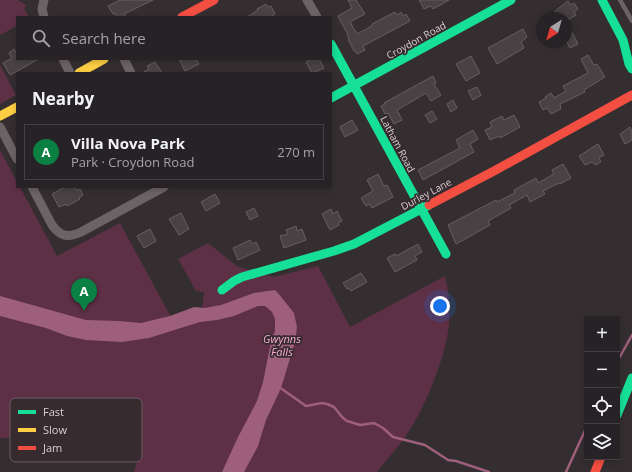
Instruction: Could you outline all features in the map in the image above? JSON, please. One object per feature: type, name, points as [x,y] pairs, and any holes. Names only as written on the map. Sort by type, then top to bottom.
[{"type":"main road","points":[[184,16],[214,0]]},
{"type":"main road","name":"Croydon Road","points":[[332,97],[511,0]]},
{"type":"main road","points":[[602,0],[623,40],[629,64],[632,69]]},
{"type":"main road","points":[[623,40],[632,48]]},
{"type":"main road","name":"Latham Road","points":[[332,46],[420,210],[446,254]]},
{"type":"main road","points":[[81,72],[102,60]]},
{"type":"main road","name":"Durley Lane","points":[[222,290],[242,277],[354,244],[420,210],[632,95]]},
{"type":"main road","points":[[0,116],[16,107]]},
{"type":"main road","points":[[620,408],[632,378]]},
{"type":"main road","points":[[595,472],[600,460]]},
{"type":"street","points":[[44,0],[42,9],[44,16]]},
{"type":"street","points":[[307,0],[316,16]]},
{"type":"street","points":[[64,60],[70,72]]},
{"type":"street","points":[[124,60],[130,72]]},
{"type":"street","points":[[0,127],[16,157]]},
{"type":"street","points":[[33,188],[56,231],[65,236],[75,235],[162,188]]},
{"type":"lane","points":[[620,0],[632,21]]},
{"type":"shaded area","points":[[0,0],[18,0],[26,5],[24,9],[28,16],[16,16],[16,27],[0,35]]},
{"type":"shaded area","points":[[0,65],[16,95],[0,104]]},
{"type":"shaded area","points":[[0,150],[16,180],[16,188],[21,188],[57,256],[120,223],[178,330],[202,309],[204,292],[196,291],[178,259],[208,243],[238,267],[274,277],[318,266],[350,327],[445,276],[449,306],[449,325],[447,339],[438,369],[426,399],[412,427],[377,472],[134,472],[137,462],[142,462],[142,398],[10,398],[10,438],[0,438]]},
{"type":"water","name":"Gwynns Falls","points":[[275,290],[294,313],[297,327],[295,342],[281,388],[266,420],[258,446],[244,472],[222,472],[257,401],[263,382],[271,342],[275,331],[275,319],[272,312],[265,306],[258,306],[234,316],[200,322],[149,338],[122,342],[86,340],[67,336],[46,328],[0,316],[0,296],[86,320],[141,323],[170,316],[194,307],[205,308],[221,305],[254,293]]},
{"type":"building","points":[[120,0],[153,0],[124,14],[125,16],[116,16],[115,13],[113,14],[108,6]]},
{"type":"building","points":[[348,0],[356,0],[365,14],[350,22],[357,34],[395,12],[397,15],[401,12],[403,16],[406,14],[410,21],[363,46],[365,50],[357,54],[348,39],[347,33],[338,16],[352,8]]},
{"type":"building","points":[[419,0],[449,0],[433,9],[431,6],[424,9]]},
{"type":"building","points":[[568,1],[570,5],[574,3],[578,9],[574,12],[576,15],[572,17],[572,12],[555,11]]},
{"type":"building","points":[[266,4],[268,7],[271,6],[275,14],[272,16],[249,16],[258,10],[257,9]]},
{"type":"building","points":[[523,29],[527,37],[521,42],[524,48],[497,64],[488,48]]},
{"type":"building","points":[[572,32],[578,44],[572,47]]},
{"type":"building","points":[[14,49],[16,52],[16,60],[37,60],[10,75],[3,63],[12,58],[9,53]]},
{"type":"building","points":[[588,55],[594,65],[597,64],[605,77],[584,90],[585,92],[560,104],[561,109],[551,114],[547,108],[543,110],[539,102],[546,98],[545,97],[551,93],[554,98],[566,91],[563,86],[588,73],[581,59]]},
{"type":"building","points":[[471,56],[480,73],[466,81],[456,64]]},
{"type":"building","points":[[180,60],[197,60],[199,64],[185,71]]},
{"type":"building","points":[[309,60],[320,60],[324,68],[311,72],[306,62]]},
{"type":"building","points":[[155,62],[161,72],[144,72],[149,69],[147,66]]},
{"type":"building","points":[[433,76],[436,83],[434,84],[441,95],[431,101],[426,93],[397,110],[402,120],[394,124],[388,113],[385,114],[381,106]]},
{"type":"building","points":[[477,87],[481,95],[473,100],[468,91]]},
{"type":"building","points":[[453,100],[457,108],[451,112],[447,104]]},
{"type":"building","points":[[432,111],[437,119],[430,123],[425,115]]},
{"type":"building","points":[[514,115],[520,127],[500,138],[499,136],[490,140],[485,130],[492,127],[490,122],[502,116],[504,120]]},
{"type":"building","points":[[352,120],[358,130],[345,137],[340,127]]},
{"type":"building","points":[[630,127],[632,132],[632,140],[625,144],[620,134]]},
{"type":"building","points":[[473,130],[478,139],[470,144],[474,152],[423,180],[418,170],[460,148],[456,140]]},
{"type":"building","points":[[598,144],[604,155],[599,158],[601,162],[595,165],[592,162],[585,165],[579,156]]},
{"type":"building","points":[[563,164],[571,178],[543,191],[545,194],[530,202],[527,195],[509,205],[511,208],[488,221],[490,225],[456,244],[448,225],[496,200],[497,202],[515,193],[514,190],[536,178],[538,183],[554,174],[552,170]]},
{"type":"building","points":[[378,174],[384,186],[387,185],[393,197],[372,208],[370,204],[366,206],[361,198],[373,191],[367,180]]},
{"type":"building","points":[[63,188],[76,188],[77,191],[80,189],[83,195],[79,198],[80,199],[67,206],[66,204],[59,207],[52,194]]},
{"type":"building","points":[[215,194],[220,203],[206,211],[201,202]]},
{"type":"building","points":[[254,208],[258,216],[250,220],[246,212]]},
{"type":"building","points":[[331,209],[333,214],[337,211],[342,221],[338,223],[339,225],[330,230],[322,214]]},
{"type":"building","points":[[181,213],[189,229],[179,235],[169,219]]},
{"type":"building","points":[[296,226],[297,231],[302,229],[306,240],[284,248],[280,236],[288,234],[286,230]]},
{"type":"building","points":[[150,229],[156,241],[144,248],[137,236]]},
{"type":"building","points":[[250,240],[252,244],[256,242],[260,250],[238,260],[233,248]]},
{"type":"building","points":[[418,244],[422,252],[415,256],[417,260],[395,272],[387,258],[395,254],[396,256]]},
{"type":"building","points":[[361,273],[367,282],[351,291],[349,288],[347,289],[343,283]]},
{"type":"waterway","points":[[620,357],[632,335]]},
{"type":"waterway","points":[[279,387],[306,406],[322,403],[327,404],[334,407],[347,421],[360,425],[374,423],[383,428],[393,437],[425,445],[448,460],[456,461],[489,472]]},
{"type":"waterway","points":[[566,472],[584,433]]},
{"type":"traffic: fast","points":[[332,97],[511,0]]},
{"type":"traffic: fast","points":[[602,0],[623,40],[629,64],[632,69]]},
{"type":"traffic: fast","points":[[332,46],[446,254]]},
{"type":"traffic: fast","points":[[222,290],[242,277],[354,244],[429,205]]},
{"type":"traffic: fast","points":[[620,408],[632,378]]},
{"type":"traffic: slow","points":[[81,72],[102,60]]},
{"type":"traffic: slow","points":[[0,116],[16,108]]},
{"type":"traffic: jam","points":[[184,16],[214,0]]},
{"type":"traffic: jam","points":[[429,205],[632,95]]},
{"type":"traffic: jam","points":[[595,472],[600,460]]},
{"type":"place","name":"Villa Nova Park","points":[[84,311]]}]
